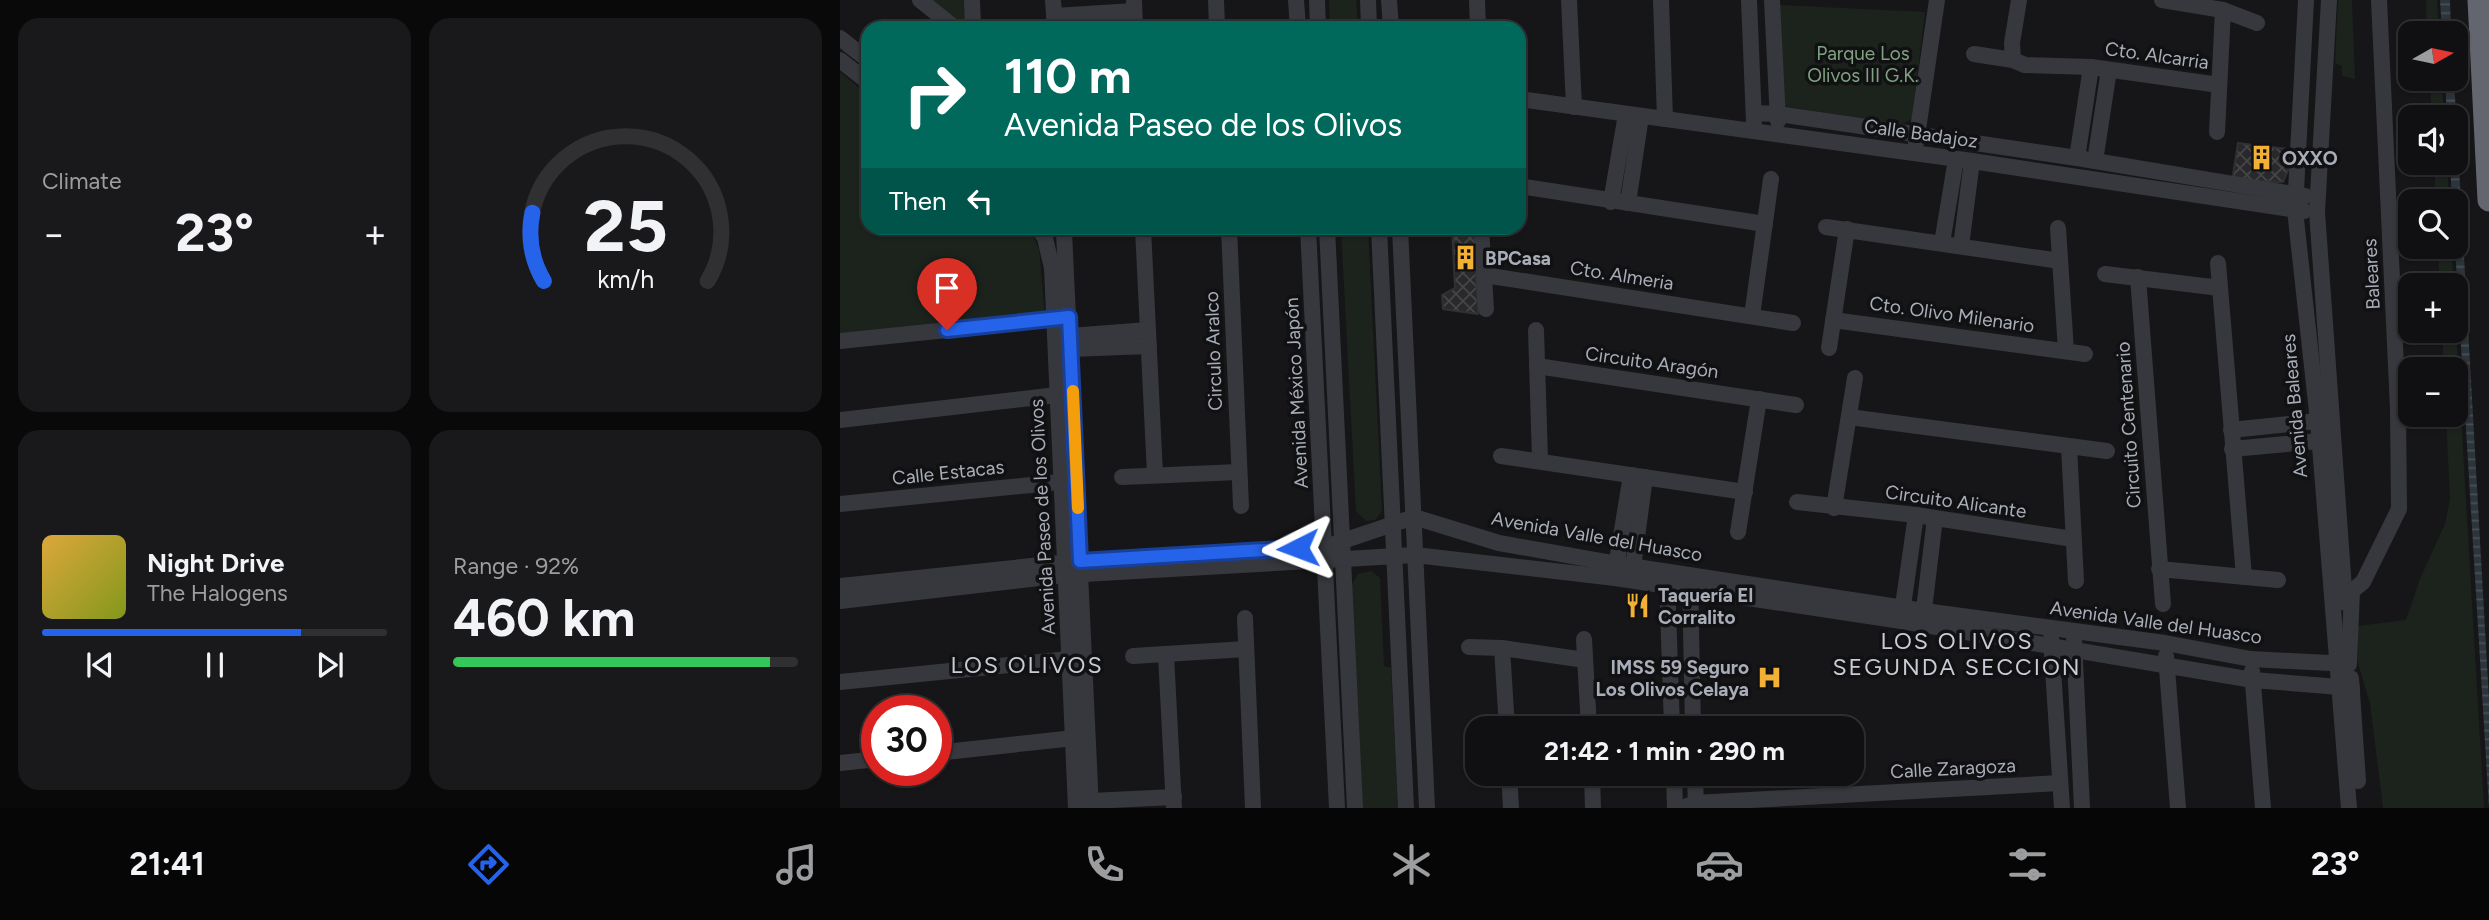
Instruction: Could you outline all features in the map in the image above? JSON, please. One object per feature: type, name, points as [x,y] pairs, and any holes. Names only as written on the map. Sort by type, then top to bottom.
[{"type":"highway","points":[[2479,0],[2489,200]]},
{"type":"street","points":[[920,0],[946,21]]},
{"type":"street","points":[[972,0],[973,21]]},
{"type":"street","points":[[1216,0],[1217,21]]},
{"type":"street","points":[[1296,0],[1298,21]]},
{"type":"street","points":[[1317,0],[1318,21]]},
{"type":"street","points":[[1368,0],[1369,21]]},
{"type":"street","points":[[1390,0],[1391,21]]},
{"type":"street","points":[[1477,0],[1478,21]]},
{"type":"street","points":[[1569,0],[1574,107]]},
{"type":"street","points":[[1661,0],[1665,119]]},
{"type":"street","points":[[1749,0],[1755,131]]},
{"type":"street","points":[[1772,0],[1777,134]]},
{"type":"street","points":[[1914,153],[1937,0]]},
{"type":"street","points":[[2013,60],[2012,43],[2019,0]]},
{"type":"street","points":[[2162,0],[2223,10],[2258,23]]},
{"type":"street","name":"Avenida Baleares","points":[[2306,0],[2295,202],[2345,688],[2360,808]]},
{"type":"street","name":"Avenida Baleares","points":[[2329,0],[2317,205],[2343,664]]},
{"type":"street","name":"Baleares","points":[[2343,664],[2352,591],[2363,582],[2399,509],[2398,409],[2379,0]]},
{"type":"street","points":[[1054,15],[1134,6]]},
{"type":"street","name":"Cto. Alcarria","points":[[1975,54],[2013,60],[2025,65],[2091,67],[2219,85],[2223,10]]},
{"type":"street","points":[[840,38],[861,54]]},
{"type":"street","points":[[840,60],[861,76]]},
{"type":"street","points":[[2077,158],[2091,67]]},
{"type":"street","points":[[2095,161],[2109,70]]},
{"type":"street","points":[[2217,132],[2219,85]]},
{"type":"street","name":"Calle Badajoz","points":[[1526,100],[2317,205]]},
{"type":"street","name":"Calle Badajoz","points":[[1754,113],[1778,114],[2077,158],[2204,188]]},
{"type":"street","points":[[1611,202],[1633,115]]},
{"type":"street","points":[[1628,203],[1633,115]]},
{"type":"street","points":[[1942,243],[1964,160]]},
{"type":"street","points":[[1961,246],[1964,160]]},
{"type":"street","points":[[1752,316],[1771,178]]},
{"type":"street","points":[[1526,187],[1765,224]]},
{"type":"street","points":[[1826,227],[2060,261]]},
{"type":"street","name":"Cto. Olivo Milenario","points":[[2058,228],[2066,351]]},
{"type":"street","points":[[1829,348],[1847,229]]},
{"type":"street","name":"Avenida Paseo de los Olivos","points":[[1043,235],[1062,318],[1071,342],[1073,568],[1069,659],[1076,808]]},
{"type":"street","name":"Avenida Paseo de los Olivos","points":[[1063,235],[1058,395],[1061,482],[1073,568],[1091,804]]},
{"type":"street","points":[[1143,235],[1155,475]]},
{"type":"street","name":"Circulo Aralco","points":[[1229,235],[1241,506]]},
{"type":"street","name":"Avenida México Japón","points":[[1308,235],[1337,808]]},
{"type":"street","name":"Avenida México Japón","points":[[1327,235],[1355,808]]},
{"type":"street","points":[[1378,235],[1406,808]]},
{"type":"street","points":[[1400,235],[1427,808]]},
{"type":"street","points":[[1482,235],[1486,309]]},
{"type":"street","points":[[2218,262],[2244,577]]},
{"type":"street","points":[[2105,274],[2220,288]]},
{"type":"street","name":"Cto. Almeria","points":[[1485,275],[1793,323]]},
{"type":"street","name":"Circuito Centenario","points":[[2138,277],[2163,604]]},
{"type":"street","points":[[1383,318],[1404,317]]},
{"type":"street","points":[[840,341],[1062,318]]},
{"type":"street","name":"Cto. Olivo Milenario","points":[[1833,320],[2085,354]]},
{"type":"street","points":[[1536,330],[1540,460]]},
{"type":"street","points":[[1071,342],[1149,338]]},
{"type":"street","name":"Circuito Aragón","points":[[1537,366],[1796,405]]},
{"type":"street","points":[[1834,508],[1855,378]]},
{"type":"street","points":[[840,420],[1058,395]]},
{"type":"street","points":[[1738,532],[1759,399]]},
{"type":"street","points":[[1849,417],[2107,451]]},
{"type":"street","points":[[2231,429],[2318,421]]},
{"type":"street","points":[[2232,449],[2319,441]]},
{"type":"street","points":[[2070,447],[2076,581]]},
{"type":"street","points":[[1501,456],[1745,492]]},
{"type":"street","points":[[1122,477],[1239,472]]},
{"type":"street","points":[[1624,572],[1638,476]]},
{"type":"street","name":"Calle Estacas","points":[[840,504],[1061,482]]},
{"type":"street","name":"Circuito Alicante","points":[[1797,502],[1916,515],[2073,539]]},
{"type":"street","points":[[1902,613],[1916,515]]},
{"type":"street","name":"Avenida Valle del Huasco","points":[[1325,553],[1342,541],[1413,517],[1499,542],[1624,572],[1902,613],[2051,645],[2253,680],[2345,688]]},
{"type":"street","points":[[1924,618],[1935,518]]},
{"type":"street","name":"Avenida Valle del Huasco","points":[[840,586],[1073,568],[1325,553],[1342,560],[1415,555],[1624,572]]},
{"type":"street","name":"Avenida Valle del Huasco","points":[[840,601],[1073,568]]},
{"type":"street","points":[[2160,569],[2278,580]]},
{"type":"street","points":[[1667,579],[1672,716]]},
{"type":"street","points":[[1690,583],[1693,716]]},
{"type":"street","points":[[1245,618],[1253,808]]},
{"type":"street","name":"Avenida Valle del Huasco","points":[[1924,618],[2050,628],[2165,643],[2251,659],[2343,664]]},
{"type":"street","points":[[2050,628],[2062,808]]},
{"type":"street","points":[[2074,632],[2082,808]]},
{"type":"street","points":[[1584,639],[1588,716]]},
{"type":"street","points":[[2165,643],[2178,808]]},
{"type":"street","points":[[1469,647],[1502,648],[1585,660]]},
{"type":"street","points":[[1502,648],[1506,716]]},
{"type":"street","points":[[1133,656],[1246,649]]},
{"type":"street","points":[[1091,804],[1174,803],[1166,655]]},
{"type":"street","points":[[840,682],[1069,659]]},
{"type":"street","points":[[2251,659],[2263,808]]},
{"type":"street","name":"Avenida Baleares","points":[[2345,688],[2350,808]]},
{"type":"street","points":[[952,751],[1074,738]]},
{"type":"street","points":[[840,763],[861,761]]},
{"type":"street","name":"Calle Zaragoza","points":[[1691,806],[2060,783]]},
{"type":"street","points":[[1510,786],[1511,808]]},
{"type":"street","points":[[1592,786],[1593,808]]},
{"type":"street","points":[[1674,786],[1675,808]]},
{"type":"street","points":[[1691,806],[1694,786]]},
{"type":"green space","points":[[927,0],[967,0],[968,21],[952,21]]},
{"type":"green space","points":[[1329,0],[1356,0],[1358,21],[1330,21]]},
{"type":"green space","points":[[2338,0],[2352,0],[2355,79],[2342,76],[2342,66],[2335,63]]},
{"type":"green space","points":[[2426,0],[2437,0],[2438,21],[2427,21]]},
{"type":"green space","name":"Parque Los Olivos III G.K.","points":[[1780,5],[1925,12],[1912,119],[1900,125],[1784,106]]},
{"type":"green space","points":[[840,72],[861,89],[861,235],[1032,235],[1039,249],[1045,316],[840,337]]},
{"type":"green space","points":[[2431,91],[2443,91],[2443,105],[2431,105]]},
{"type":"green space","points":[[2435,175],[2448,175],[2448,189],[2435,189]]},
{"type":"green space","points":[[1341,235],[1368,235],[1382,511],[1375,520],[1366,521],[1356,511]]},
{"type":"green space","points":[[2439,259],[2452,259],[2453,273],[2439,273]]},
{"type":"green space","points":[[2443,343],[2457,343],[2458,357],[2443,357]]},
{"type":"green space","points":[[2447,427],[2462,427],[2484,808],[2383,808],[2370,703],[2358,663],[2358,626],[2406,620],[2420,579],[2445,524],[2450,499]]},
{"type":"green space","points":[[1371,571],[1380,578],[1384,666],[1391,668],[1398,808],[1362,808],[1351,586],[1358,574]]},
{"type":"shaded area","points":[[2440,0],[2450,0],[2451,21],[2441,21]]},
{"type":"shaded area","points":[[2446,91],[2455,91],[2455,105],[2446,105]]},
{"type":"shaded area","points":[[2451,175],[2459,175],[2460,189],[2451,189]]},
{"type":"shaded area","points":[[2456,259],[2464,259],[2465,273],[2457,273]]},
{"type":"shaded area","points":[[2468,327],[2489,700],[2489,808],[2466,427],[2468,357],[2462,357],[2461,343],[2468,343]]},
{"type":"building","name":"OXXO","points":[[2238,143],[2288,149],[2289,168],[2283,182],[2232,181]]},
{"type":"building","name":"BPCasa","points":[[1452,235],[1474,235],[1478,314],[1443,309],[1442,295],[1455,288]]},
{"type":"slow traffic","points":[[1073,391],[1078,508]]},
{"type":"place","name":"OXXO","points":[[2262,158]]},
{"type":"place","name":"BPCasa","points":[[1465,258]]},
{"type":"place","name":"Taquería El Corralito","points":[[1638,606]]},
{"type":"place","name":"IMSS 59 Seguro Los Olivos Celaya","points":[[1769,678]]},
{"type":"district","name":"LOS OLIVOS SEGUNDA SECCION","points":[[1957,654]]},
{"type":"district","name":"LOS OLIVOS","points":[[1027,665]]},
{"type":"route","points":[[947,330],[1069,317],[1080,561],[1298,548]]}]
